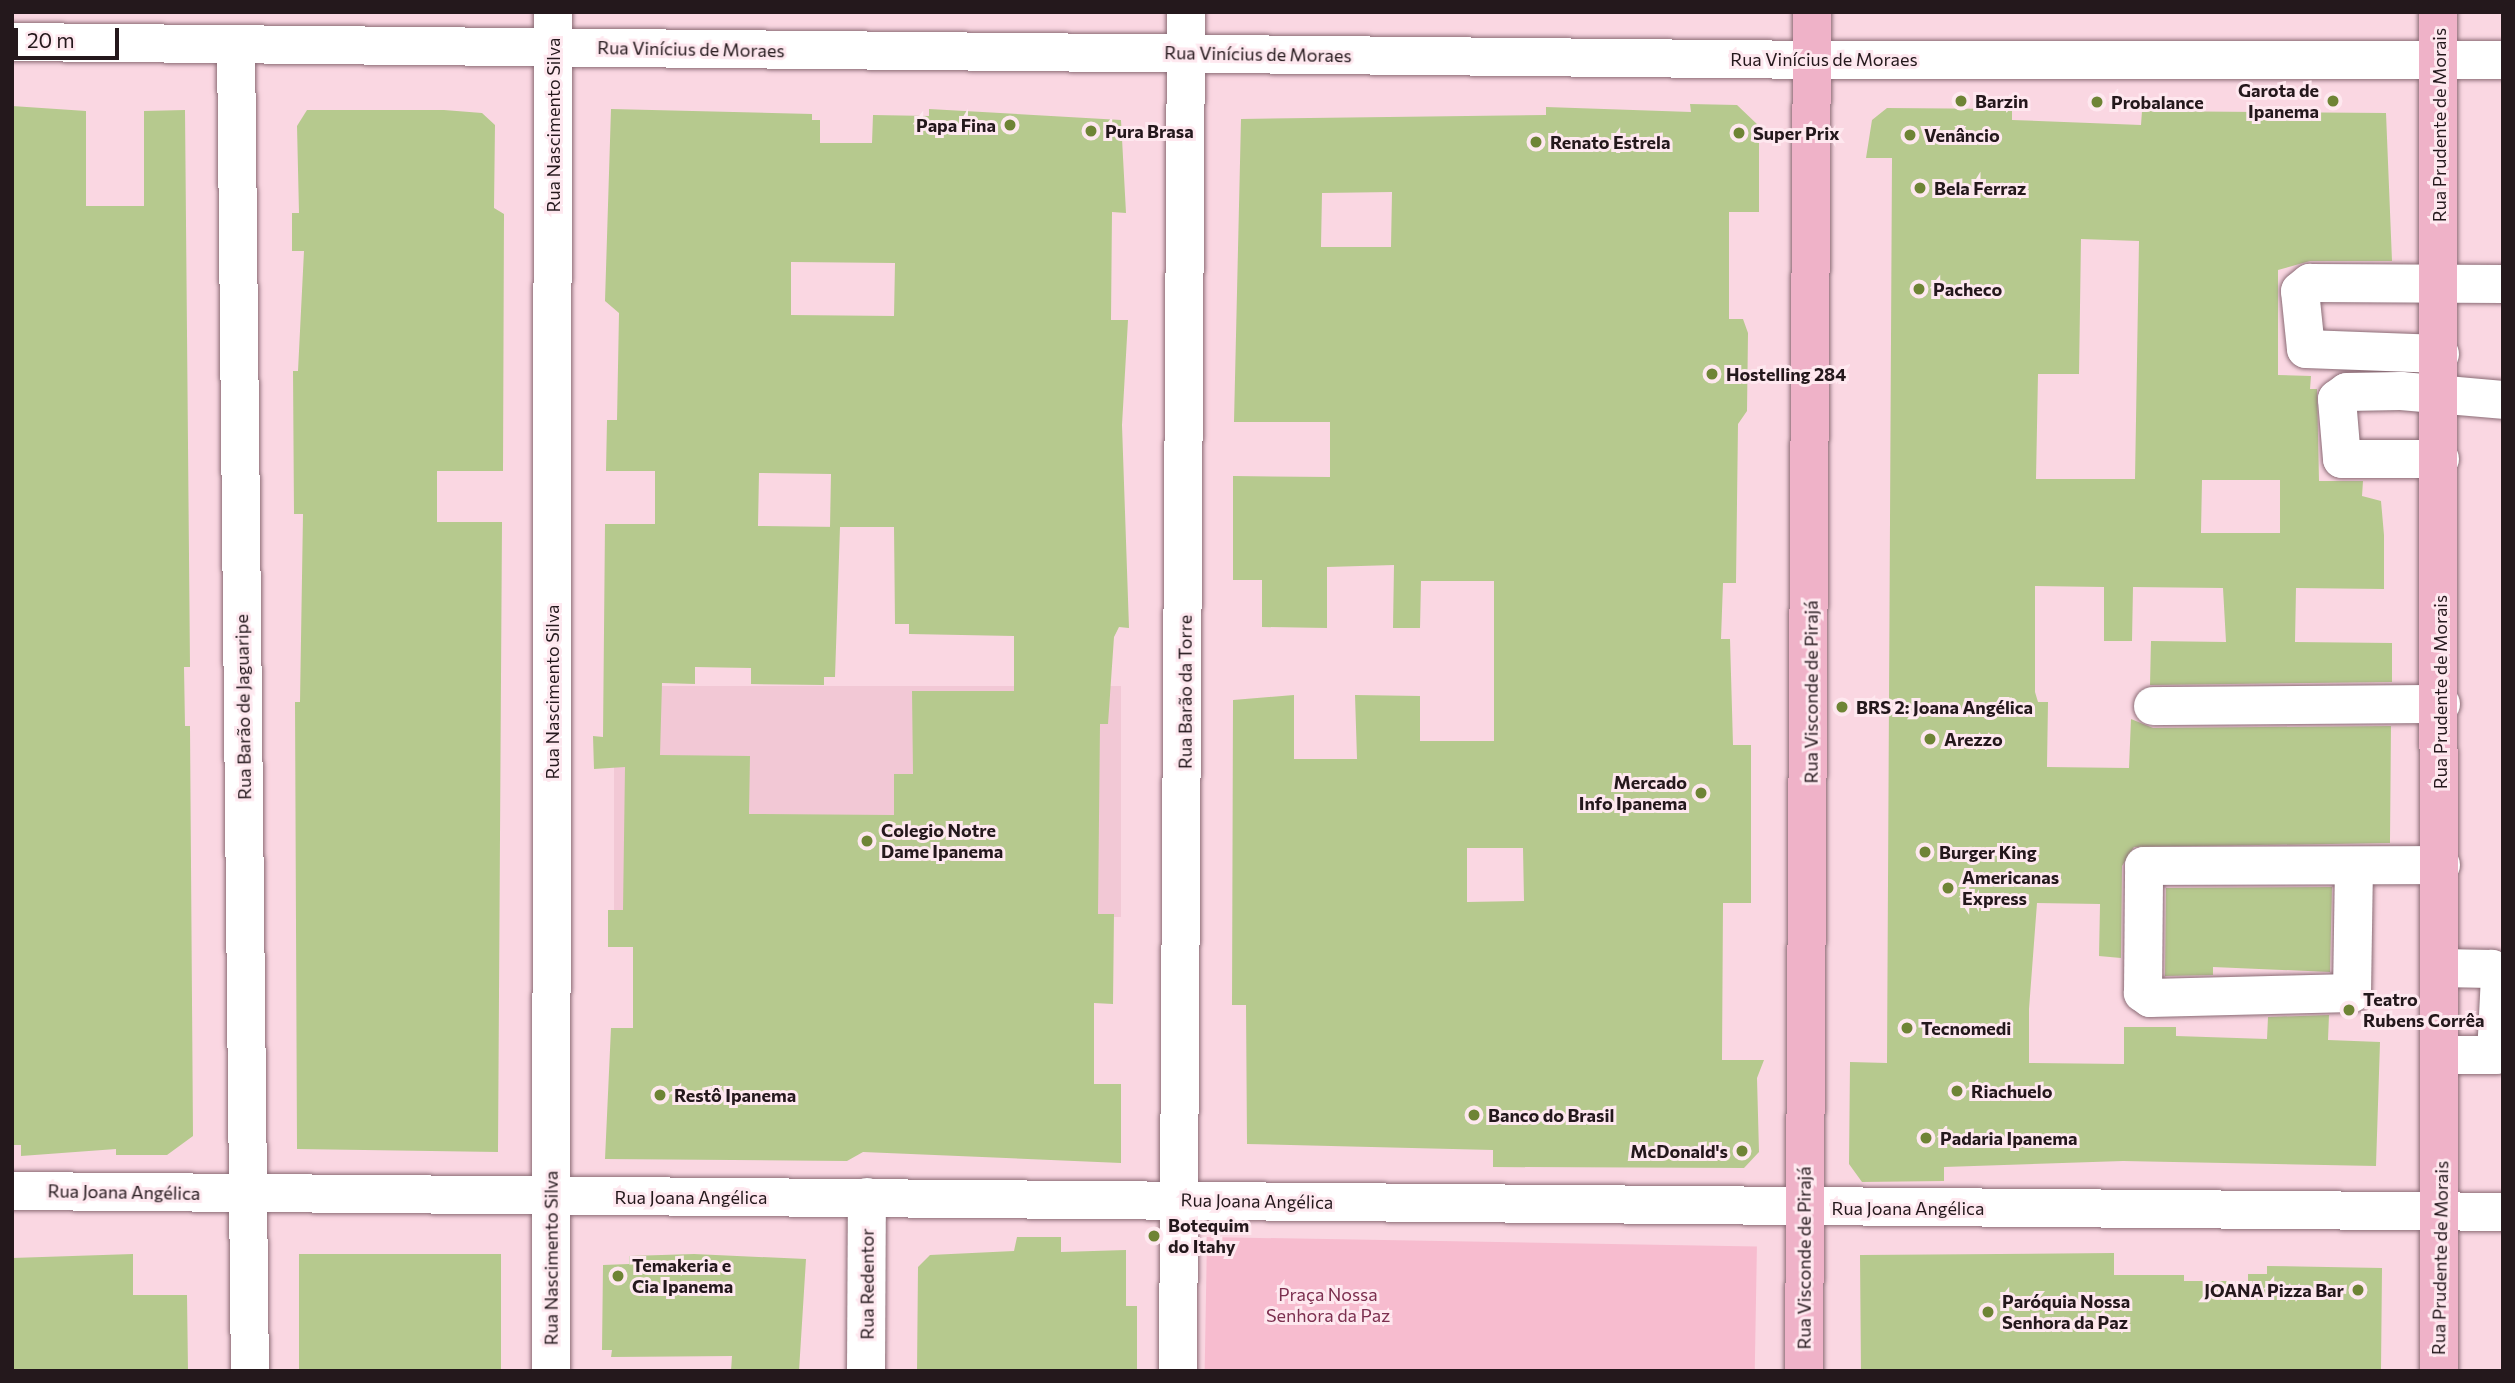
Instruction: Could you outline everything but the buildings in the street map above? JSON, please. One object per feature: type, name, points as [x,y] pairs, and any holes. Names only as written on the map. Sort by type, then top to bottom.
[{"type":"main road","name":"Rua Visconde de Pirajá","points":[[1804,1371],[1812,12]]},
{"type":"main road","name":"Rua Prudente de Morais","points":[[2438,12],[2441,393],[2439,1371]]},
{"type":"street","name":"Rua Barão da Torre","points":[[1178,1371],[1186,12]]},
{"type":"street","name":"Rua Vinícius de Moraes","points":[[12,41],[236,44],[553,30],[1187,53],[1811,60],[2503,60]]},
{"type":"street","name":"Rua Nascimento Silva","points":[[551,1371],[553,30]]},
{"type":"street","name":"Rua Barão de Jaguaripe","points":[[236,44],[250,1371]]},
{"type":"street","points":[[2440,354],[2306,349],[2301,291],[2310,283],[2503,284]]},
{"type":"street","points":[[2440,459],[2342,459],[2337,399],[2347,392],[2441,393],[2503,400]]},
{"type":"street","points":[[2153,706],[2441,704]]},
{"type":"street","points":[[2354,866],[2352,993],[2150,998],[2143,993],[2144,866],[2441,865]]},
{"type":"street","points":[[2441,968],[2497,971],[2500,1000],[2496,1055],[2441,1055]]},
{"type":"street","name":"Rua Joana Angélica","points":[[12,1191],[551,1199],[867,1197],[1804,1208],[2503,1212]]},
{"type":"street","name":"Rua Redentor","points":[[866,1371],[867,1197]]},
{"type":"shaded area","name":"Colegio Notre Dame Ipanema","points":[[614,686],[1121,686],[1121,917],[614,917]]},
{"type":"green space","name":"Praça Nossa Senhora da Paz","points":[[1207,1237],[1757,1247],[1755,1371],[1205,1371]]},
{"type":"place","name":"Barzin","points":[[1961,101]]},
{"type":"place","name":"Garota de Ipanema","points":[[2333,101]]},
{"type":"place","name":"Probalance","points":[[2097,102]]},
{"type":"place","name":"Papa Fina","points":[[1010,125]]},
{"type":"place","name":"Pura Brasa","points":[[1091,131]]},
{"type":"place","name":"Super Prix","points":[[1739,133]]},
{"type":"place","name":"Venâncio","points":[[1910,135]]},
{"type":"place","name":"Renato Estrela","points":[[1536,142]]},
{"type":"place","name":"Bela Ferraz","points":[[1920,188]]},
{"type":"place","name":"Pacheco","points":[[1919,289]]},
{"type":"place","name":"Hostelling 284","points":[[1712,374]]},
{"type":"place","name":"BRS 2: Joana Angélica","points":[[1842,707]]},
{"type":"place","name":"Arezzo","points":[[1930,739]]},
{"type":"place","name":"Mercado Info Ipanema","points":[[1701,793]]},
{"type":"place","name":"Colegio Notre Dame Ipanema","points":[[867,841]]},
{"type":"place","name":"Burger King","points":[[1925,852]]},
{"type":"place","name":"Americanas Express","points":[[1948,888]]},
{"type":"place","name":"Teatro Rubens Corrêa","points":[[2349,1010]]},
{"type":"place","name":"Tecnomedi","points":[[1907,1028]]},
{"type":"place","name":"Riachuelo","points":[[1957,1091]]},
{"type":"place","name":"Restô Ipanema","points":[[660,1095]]},
{"type":"place","name":"Banco do Brasil","points":[[1474,1115]]},
{"type":"place","name":"Padaria Ipanema","points":[[1926,1138]]},
{"type":"place","name":"McDonald's","points":[[1742,1151]]},
{"type":"place","name":"Botequim do Itahy","points":[[1154,1236]]},
{"type":"place","name":"Temakeria e Cia Ipanema","points":[[618,1276]]},
{"type":"place","name":"JOANA Pizza Bar","points":[[2358,1290]]},
{"type":"place","name":"Paróquia Nossa Senhora da Paz","points":[[1988,1312]]}]
